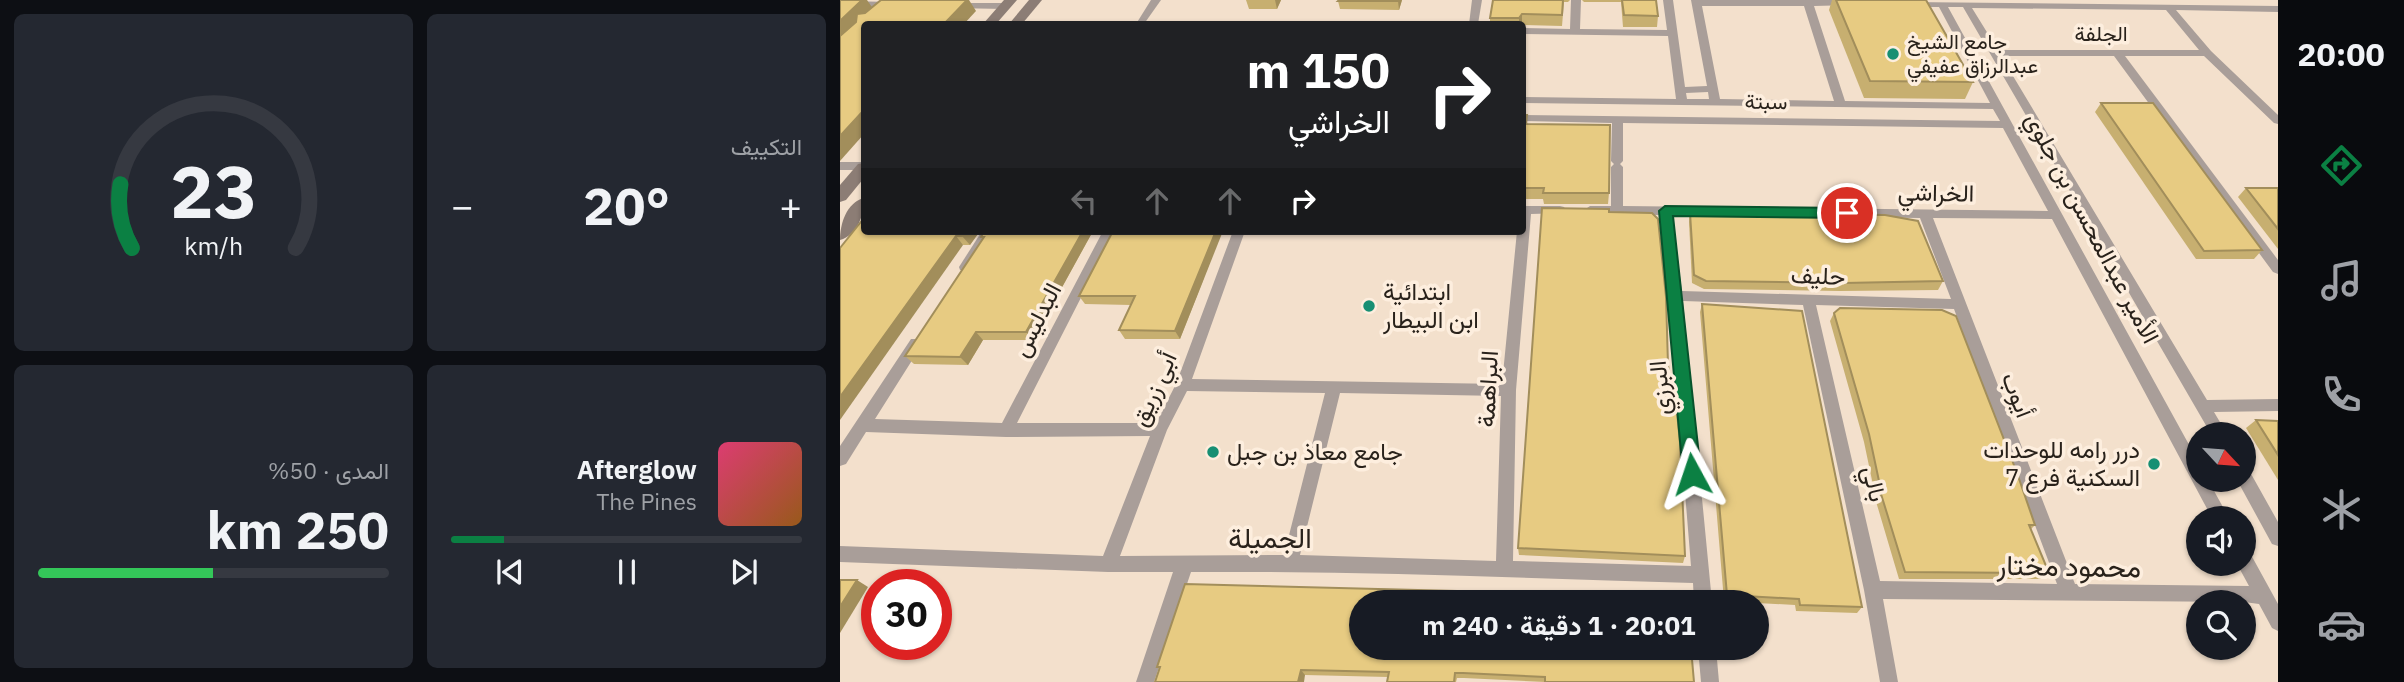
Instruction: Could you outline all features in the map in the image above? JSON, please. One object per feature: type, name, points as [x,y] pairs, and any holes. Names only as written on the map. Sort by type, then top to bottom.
[{"type":"street","points":[[1018,21],[1036,0]]},
{"type":"street","points":[[1142,21],[1156,0]]},
{"type":"street","points":[[1474,21],[1477,0]]},
{"type":"street","points":[[1575,33],[1576,0]]},
{"type":"street","points":[[1668,0],[1681,96],[1712,89]]},
{"type":"street","points":[[1715,102],[1696,2],[1861,3]]},
{"type":"street","points":[[1808,2],[1840,103]]},
{"type":"street","points":[[940,5],[1008,3]]},
{"type":"street","points":[[992,21],[1008,3]]},
{"type":"street","points":[[840,4],[902,5]]},
{"type":"street","points":[[1902,4],[2278,9]]},
{"type":"street","points":[[875,18],[889,5]]},
{"type":"street","name":"الأمير عبدالمحسن بن جلوي","points":[[1942,5],[2029,161],[2051,172]]},
{"type":"street","name":"الأمير عبدالمحسن بن جلوي","points":[[1966,5],[1974,23],[1994,53],[2051,172],[2212,422]]},
{"type":"street","points":[[2170,9],[2207,53],[2276,116]]},
{"type":"street","points":[[1951,24],[1960,18],[1974,23]]},
{"type":"street","points":[[1526,31],[1672,33]]},
{"type":"street","name":"الجلفة","points":[[1994,53],[2207,53]]},
{"type":"street","points":[[2118,54],[2278,269]]},
{"type":"street","name":"سبتة","points":[[1526,100],[1681,96],[1715,102],[1998,106]]},
{"type":"street","points":[[1539,118],[1541,101]]},
{"type":"street","points":[[1554,118],[1555,101]]},
{"type":"street","name":"سبتة","points":[[1526,118],[2008,125]]},
{"type":"street","points":[[1618,120],[1618,210]]},
{"type":"street","points":[[2029,161],[2051,172]]},
{"type":"street","points":[[840,166],[861,167]]},
{"type":"street","points":[[840,196],[861,171]]},
{"type":"street","name":"الأمير عبدالمحسن بن جلوي","points":[[2051,172],[2055,215],[2186,454]]},
{"type":"street","points":[[840,234],[861,208]]},
{"type":"street","name":"الخراشي","points":[[1526,210],[2055,215]]},
{"type":"street","name":"البرزي","points":[[1665,211],[1676,296],[1702,590]]},
{"type":"street","name":"أيوب","points":[[1925,214],[2069,592]]},
{"type":"street","points":[[959,276],[985,235]]},
{"type":"street","name":"البدليس","points":[[1006,430],[1107,235]]},
{"type":"street","name":"أبي زريق","points":[[1108,564],[1160,429],[1183,385],[1238,235]]},
{"type":"street","name":"البراهمة","points":[[1504,570],[1509,390],[1522,235]]},
{"type":"street","name":"حليف","points":[[1676,296],[1958,304]]},
{"type":"street","name":"بالي","points":[[1808,298],[1873,590],[1889,682]]},
{"type":"street","points":[[840,459],[922,334]]},
{"type":"street","points":[[1183,385],[1509,390]]},
{"type":"street","points":[[1290,563],[1334,387]]},
{"type":"street","points":[[2204,407],[2278,405]]},
{"type":"street","points":[[864,425],[1006,430],[1160,429]]},
{"type":"street","points":[[2252,492],[2278,538]]},
{"type":"street","name":"الجميلة","points":[[840,554],[1184,566],[1290,563],[1701,575]]},
{"type":"street","points":[[1145,682],[1184,566]]},
{"type":"street","points":[[2253,576],[2278,622]]},
{"type":"street","name":"محمود مختار","points":[[1873,590],[2264,595]]},
{"type":"street","points":[[1708,660],[1710,682]]},
{"type":"building","points":[[840,0],[862,0],[840,21]]},
{"type":"building","points":[[881,0],[967,0],[947,21],[861,21],[861,113],[840,136],[840,36],[856,22],[857,14],[865,13]]},
{"type":"building","points":[[1398,0],[1398,1],[1338,1]]},
{"type":"building","points":[[1493,0],[1563,0],[1562,15],[1522,14],[1519,18],[1490,18]]},
{"type":"building","points":[[1622,0],[1656,0],[1658,16],[1624,15]]},
{"type":"building","name":"جامع الشيخ عبدالرزاق عفيفي","points":[[1836,0],[1926,0],[1973,82],[1870,81]]},
{"type":"building","points":[[2101,103],[2153,103],[2262,250],[2204,251]]},
{"type":"building","points":[[1526,124],[1610,125],[1609,193],[1543,193],[1544,188],[1526,188]]},
{"type":"building","points":[[2246,188],[2278,188],[2278,229]]},
{"type":"building","points":[[1542,208],[1652,213],[1658,219],[1666,297],[1668,365],[1673,402],[1676,402],[1680,443],[1685,556],[1518,548]]},
{"type":"building","points":[[1690,213],[1885,215],[1918,221],[1943,281],[1706,281],[1694,275]]},
{"type":"building","points":[[861,222],[861,235],[963,235],[956,236],[840,397],[840,248]]},
{"type":"building","points":[[1081,235],[1026,332],[976,332],[960,357],[905,356],[984,237],[981,237]]},
{"type":"building","points":[[1111,235],[1214,235],[1175,331],[1119,330],[1135,296],[1079,296]]},
{"type":"building","points":[[1702,304],[1802,311],[1862,607],[1800,605],[1799,599],[1769,597],[1769,590],[1727,590]]},
{"type":"building","points":[[1840,308],[1942,310],[1956,316],[2017,473],[2035,525],[2029,525],[2049,573],[1905,572],[1877,481],[1869,434],[1834,313]]},
{"type":"building","points":[[2256,420],[2278,421],[2278,455]]},
{"type":"building","points":[[840,580],[857,580],[840,607]]},
{"type":"building","points":[[1185,584],[1419,590],[1349,590],[1349,660],[1692,660],[1694,682],[1545,682],[1545,677],[1455,673],[1454,682],[1387,682],[1389,672],[1301,670],[1298,682],[1155,682],[1160,667],[1157,667]]},
{"type":"place","name":"جامع الشيخ عبدالرزاق عفيفي","points":[[1893,54]]},
{"type":"place","name":"ابتدائية ابن البيطار","points":[[1369,306]]},
{"type":"place","name":"جامع معاذ بن جبل","points":[[1213,452]]},
{"type":"place","name":"درر رامه للوحدات السكنية فرع 7","points":[[2154,464]]},
{"type":"route","points":[[1692,474],[1676,296],[1665,211],[1847,213]]}]
